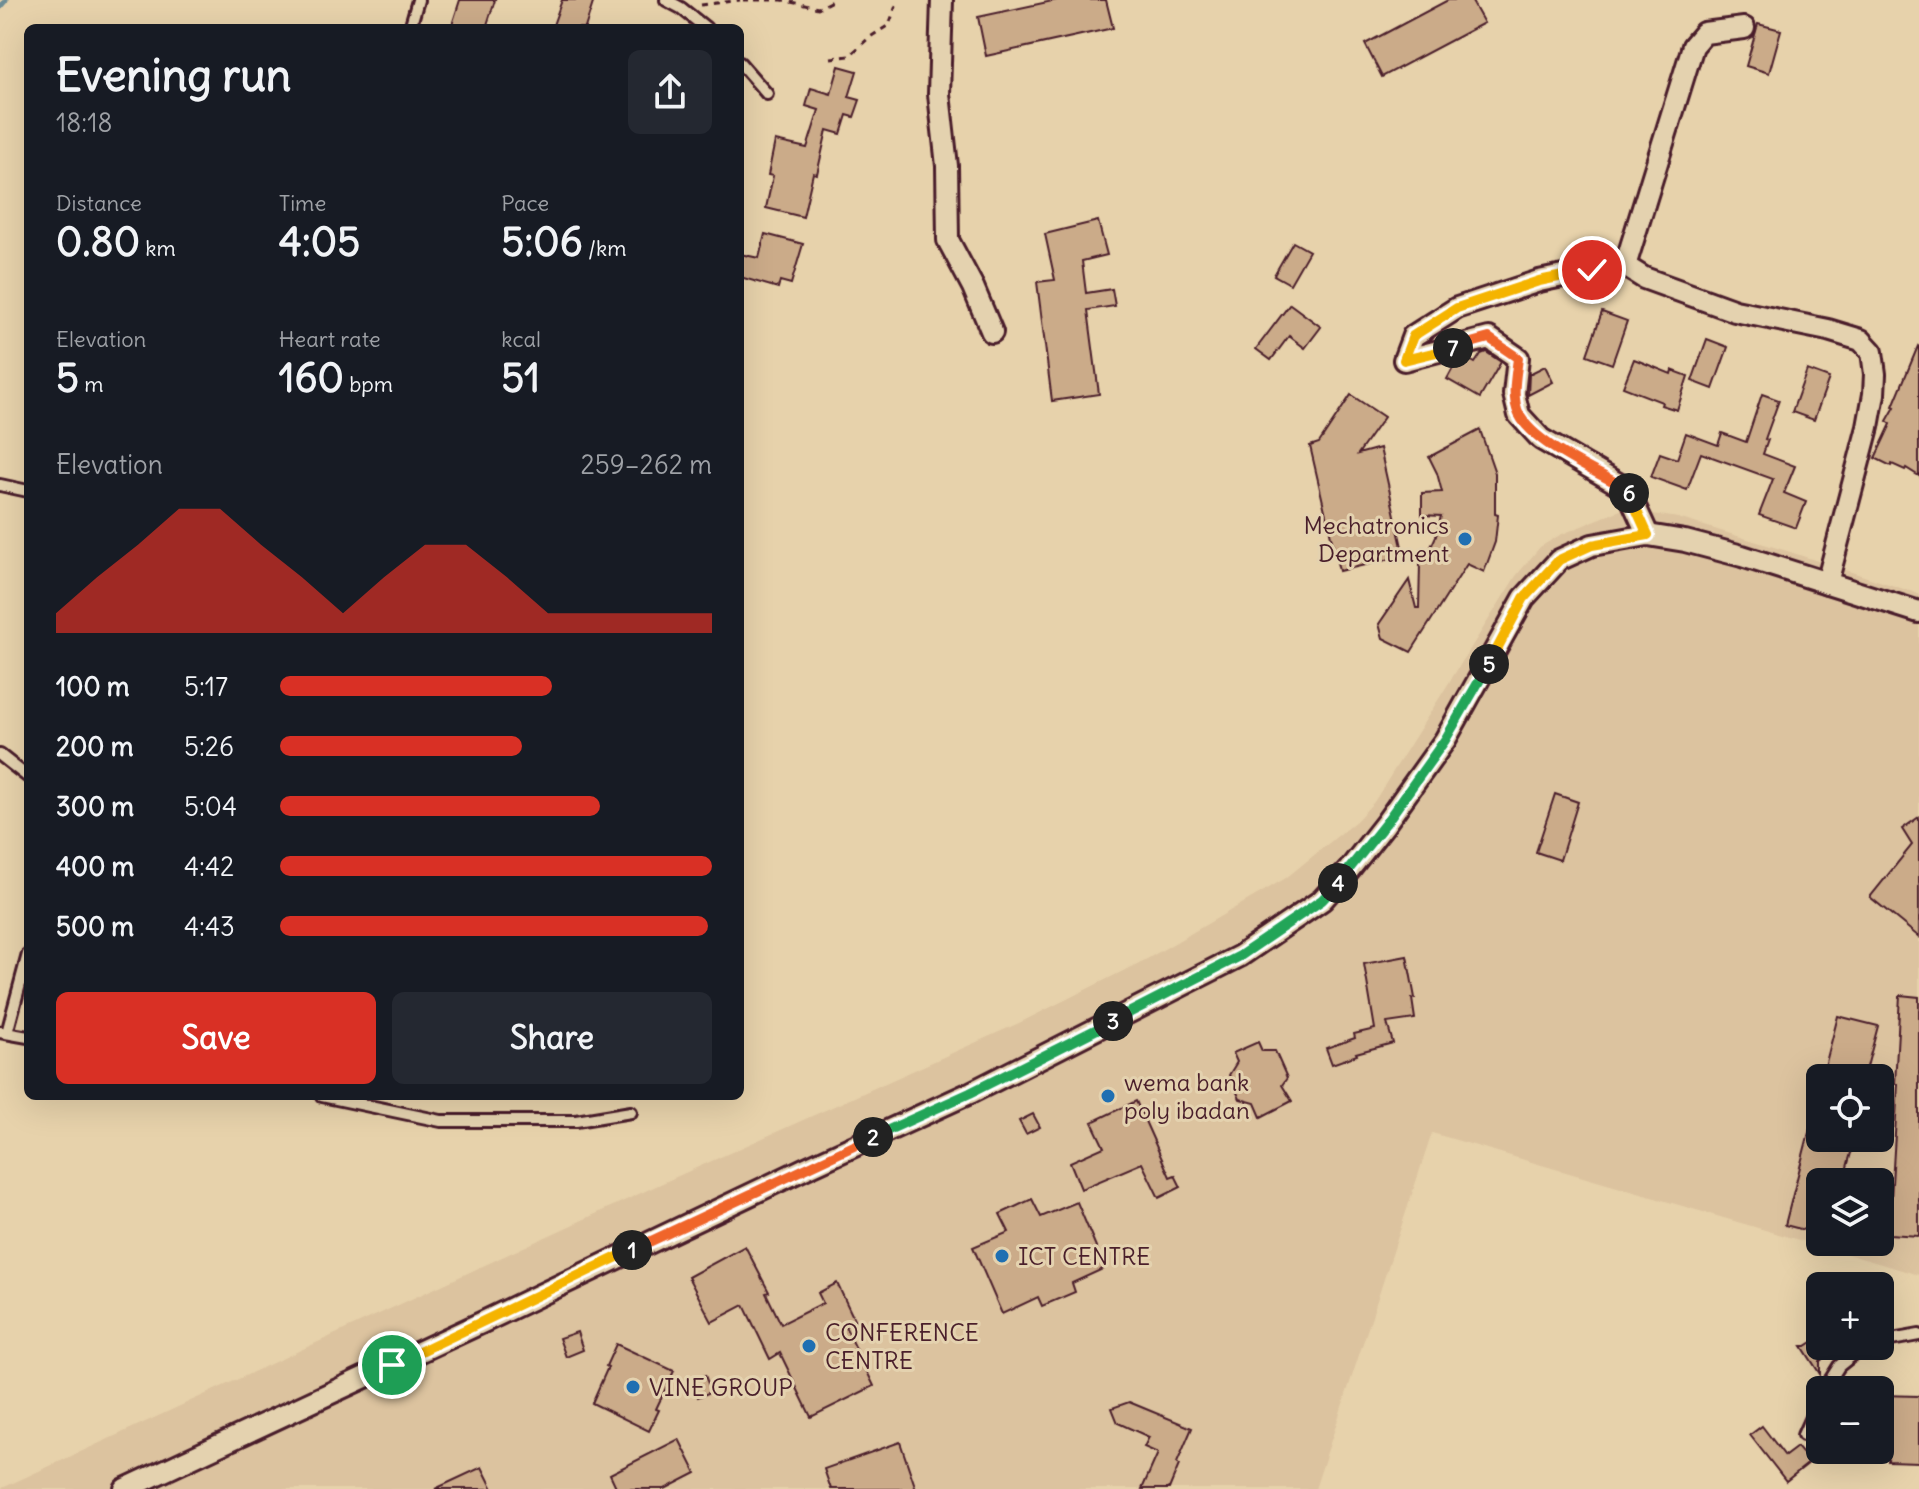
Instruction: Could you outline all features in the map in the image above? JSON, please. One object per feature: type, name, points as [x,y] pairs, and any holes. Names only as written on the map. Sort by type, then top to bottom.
[{"type":"street","points":[[942,0],[939,94],[947,166],[948,240],[992,332]]},
{"type":"street","points":[[1625,266],[1693,46],[1704,33],[1744,28]]},
{"type":"street","points":[[1648,535],[1627,489],[1541,439],[1519,415],[1514,394],[1518,358],[1489,338],[1404,360],[1413,336],[1457,308],[1539,281],[1625,266],[1644,278],[1735,311],[1861,340],[1872,352],[1874,384],[1868,427],[1827,583]]},
{"type":"street","points":[[125,1489],[970,1093],[1240,956],[1322,900],[1348,871],[1445,740],[1524,598],[1559,560],[1592,545],[1648,535],[1742,556],[1919,612]]},
{"type":"lane","points":[[411,24],[418,0]]},
{"type":"lane","points":[[666,0],[701,24]]},
{"type":"lane","points":[[744,68],[767,94]]},
{"type":"lane","points":[[0,485],[24,490]]},
{"type":"lane","points":[[0,755],[24,774]]},
{"type":"lane","points":[[24,967],[4,1032],[24,1036]]},
{"type":"lane","points":[[341,1100],[441,1121],[576,1121],[631,1112]]},
{"type":"lane","points":[[1894,1339],[1919,1335]]},
{"type":"lane","points":[[1833,1376],[1846,1360]]},
{"type":"lane","points":[[1803,1435],[1806,1428]]},
{"type":"path","points":[[681,8],[742,0],[782,0],[818,8],[834,0]]},
{"type":"path","points":[[831,58],[849,56],[889,25],[898,0]]},
{"type":"shaded area","points":[[1623,509],[1678,518],[1919,594],[1919,1275],[1854,1256],[1894,1256],[1894,1168],[1806,1168],[1806,1242],[1432,1133],[1315,1489],[0,1489],[667,1181],[1019,1023],[1147,959],[1286,878],[1356,821],[1374,802],[1516,576],[1540,547],[1560,535]]},
{"type":"building","points":[[460,0],[495,0],[487,24],[452,24]]},
{"type":"building","points":[[562,0],[594,0],[586,24],[553,24]]},
{"type":"building","points":[[1057,0],[1106,0],[1113,28],[986,56],[978,17]]},
{"type":"building","points":[[1448,0],[1471,0],[1484,23],[1382,77],[1365,44]]},
{"type":"building","points":[[1758,24],[1781,30],[1769,73],[1746,66]]},
{"type":"building","points":[[839,66],[857,71],[849,97],[860,100],[854,117],[847,115],[841,134],[827,130],[803,217],[766,208],[773,176],[768,175],[775,141],[807,148],[819,110],[806,106],[811,88],[831,94]]},
{"type":"building","points":[[1098,221],[1107,255],[1082,261],[1086,293],[1112,289],[1115,306],[1088,310],[1099,394],[1052,401],[1037,282],[1055,280],[1045,234]]},
{"type":"building","points":[[765,234],[803,244],[791,284],[780,281],[778,288],[744,278],[744,255],[759,258]]},
{"type":"building","points":[[1293,242],[1309,251],[1290,284],[1274,275]]},
{"type":"building","points":[[1290,304],[1321,327],[1305,348],[1289,336],[1271,360],[1256,349]]},
{"type":"building","points":[[1602,312],[1627,321],[1612,364],[1587,355]]},
{"type":"building","points":[[1707,339],[1728,347],[1713,389],[1692,381]]},
{"type":"building","points":[[1918,346],[1919,476],[1906,468],[1891,466],[1875,458],[1891,424],[1887,421]]},
{"type":"building","points":[[1486,352],[1501,362],[1480,398],[1447,379],[1458,359],[1466,358],[1475,363]]},
{"type":"building","points":[[1634,359],[1671,374],[1672,370],[1688,376],[1677,410],[1623,387]]},
{"type":"building","points":[[1545,366],[1553,382],[1528,395],[1529,374]]},
{"type":"building","points":[[1807,370],[1829,378],[1814,420],[1792,412]]},
{"type":"building","points":[[1762,394],[1779,400],[1763,454],[1795,466],[1784,493],[1806,502],[1796,528],[1759,515],[1773,479],[1701,453],[1687,490],[1651,477],[1660,453],[1677,459],[1686,433],[1718,445],[1722,433],[1746,442]]},
{"type":"building","points":[[1351,395],[1384,417],[1358,454],[1380,448],[1404,556],[1339,571],[1310,446],[1319,443]]},
{"type":"building","name":"Mechatronics Department","points":[[1480,430],[1495,473],[1495,514],[1498,515],[1495,542],[1484,572],[1467,564],[1411,652],[1383,638],[1379,624],[1409,580],[1416,608],[1419,608],[1420,564],[1436,536],[1441,516],[1422,515],[1422,493],[1442,492],[1429,457]]},
{"type":"building","points":[[1555,794],[1578,802],[1560,860],[1536,852]]},
{"type":"building","points":[[1919,817],[1919,937],[1870,897],[1912,845],[1902,829]]},
{"type":"building","points":[[1407,956],[1415,998],[1412,999],[1415,1019],[1387,1023],[1393,1043],[1356,1053],[1332,1064],[1326,1048],[1355,1038],[1354,1034],[1375,1029],[1364,964]]},
{"type":"building","points":[[1900,995],[1919,997],[1919,1236],[1894,1234],[1893,1168],[1898,1084],[1895,1084]]},
{"type":"building","points":[[1838,1016],[1878,1026],[1868,1064],[1826,1064]]},
{"type":"building","points":[[1258,1042],[1262,1051],[1275,1051],[1287,1078],[1282,1085],[1292,1101],[1261,1117],[1255,1103],[1240,1099],[1229,1075],[1237,1062],[1233,1053]]},
{"type":"building","points":[[1136,1101],[1170,1177],[1175,1175],[1181,1187],[1159,1198],[1142,1163],[1081,1189],[1070,1162],[1104,1147],[1092,1122]]},
{"type":"building","points":[[1033,1114],[1040,1127],[1026,1134],[1019,1121]]},
{"type":"building","points":[[1806,1144],[1806,1152],[1851,1152],[1847,1168],[1806,1168],[1806,1230],[1785,1225]]},
{"type":"building","name":"ICT CENTRE","points":[[1032,1199],[1041,1217],[1077,1202],[1105,1268],[1072,1283],[1075,1292],[1042,1306],[1038,1297],[1002,1314],[973,1247],[1009,1232],[1000,1214]]},
{"type":"building","name":"CONFERENCE CENTRE","points":[[745,1246],[769,1292],[766,1293],[781,1324],[823,1303],[818,1293],[837,1283],[855,1321],[845,1326],[874,1386],[811,1417],[780,1353],[770,1359],[744,1305],[712,1322],[688,1277]]},
{"type":"building","points":[[577,1332],[583,1350],[566,1357],[559,1338]]},
{"type":"building","name":"VINE GROUP","points":[[616,1344],[674,1371],[649,1431],[592,1403]]},
{"type":"building","points":[[1811,1360],[1822,1360],[1820,1374]]},
{"type":"building","points":[[705,1375],[711,1392],[698,1397],[692,1380]]},
{"type":"building","points":[[1894,1395],[1919,1396],[1919,1462],[1894,1461]]},
{"type":"building","points":[[1129,1402],[1192,1428],[1169,1489],[1142,1489],[1158,1453],[1144,1447],[1149,1437],[1118,1423],[1112,1408]]},
{"type":"building","points":[[1762,1426],[1785,1456],[1797,1447],[1807,1464],[1786,1481],[1750,1435]]},
{"type":"building","points":[[679,1439],[696,1473],[665,1489],[617,1489],[610,1474]]},
{"type":"building","points":[[900,1442],[916,1489],[831,1489],[824,1469]]},
{"type":"building","points":[[482,1467],[493,1489],[435,1489]]},
{"type":"waterway","points":[[0,7],[6,0]]},
{"type":"place","name":"Mechatronics Department","points":[[1465,539]]},
{"type":"place","name":"wema bank poly ibadan","points":[[1108,1096]]},
{"type":"place","name":"ICT CENTRE","points":[[1002,1256]]},
{"type":"place","name":"CONFERENCE CENTRE","points":[[809,1346]]},
{"type":"place","name":"VINE GROUP","points":[[633,1387]]},
{"type":"route","points":[[392,1365],[970,1093],[1240,956],[1322,900],[1385,824],[1445,740],[1524,598],[1559,560],[1592,545],[1648,535],[1627,489],[1541,439],[1519,415],[1514,394],[1518,358],[1489,338],[1404,360],[1413,336],[1457,308],[1539,281],[1592,270]]}]
